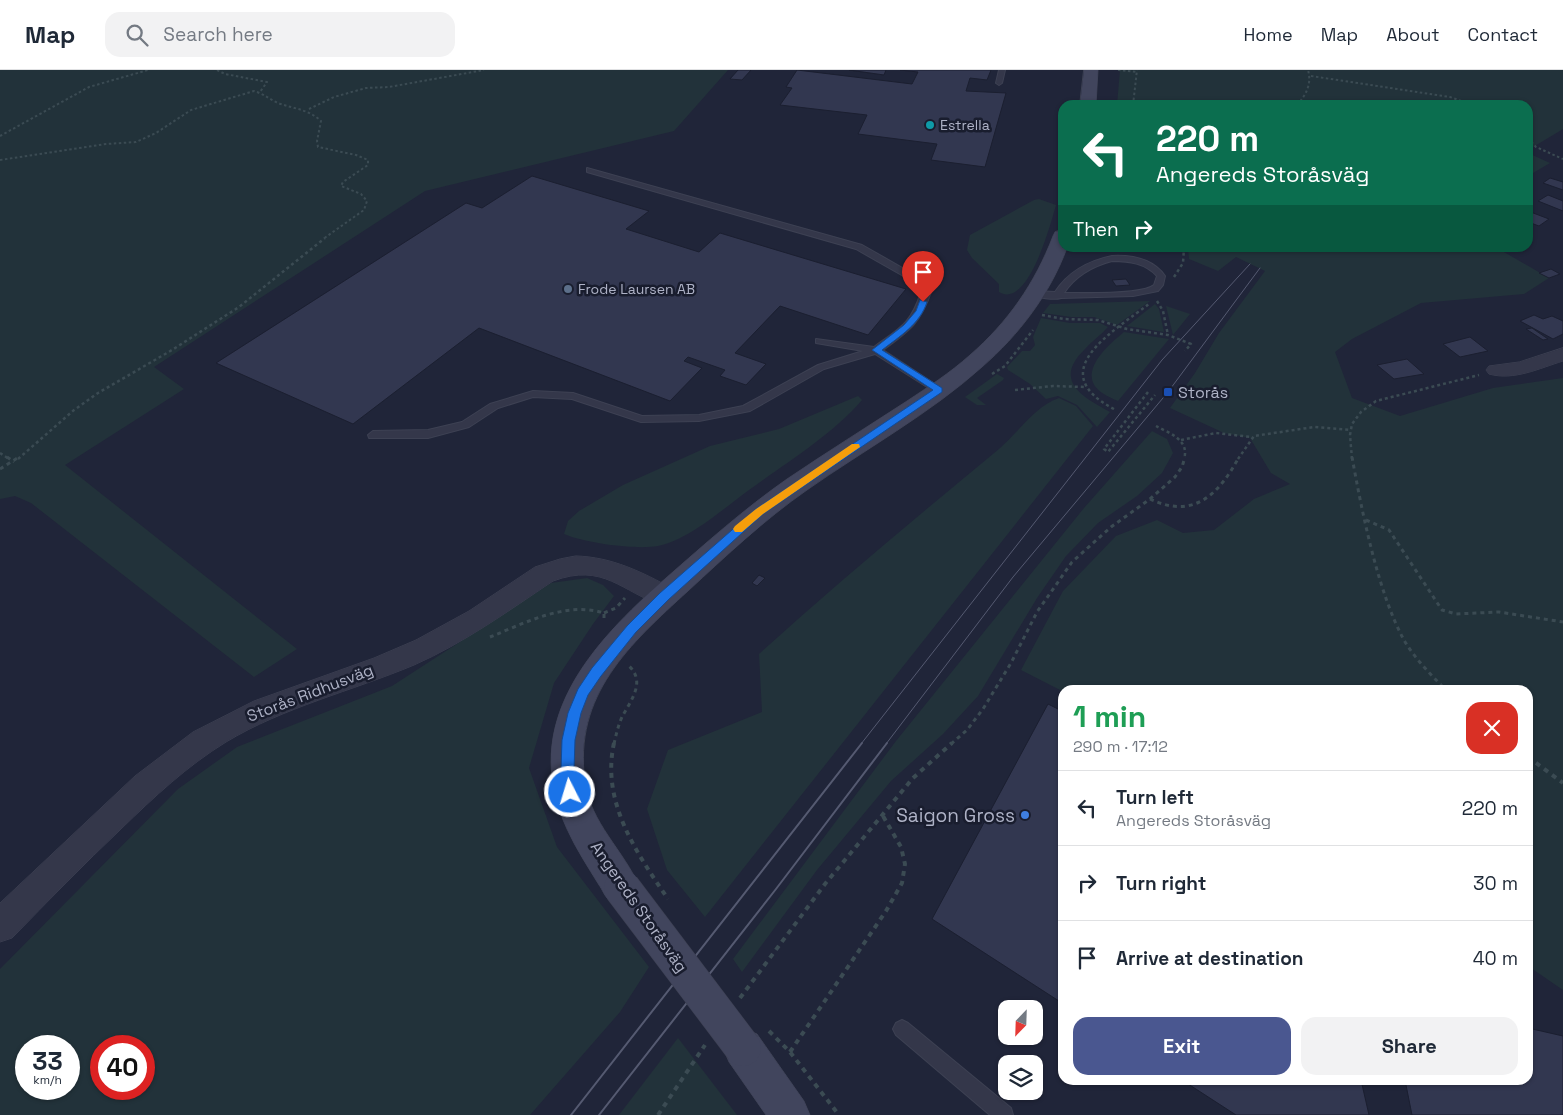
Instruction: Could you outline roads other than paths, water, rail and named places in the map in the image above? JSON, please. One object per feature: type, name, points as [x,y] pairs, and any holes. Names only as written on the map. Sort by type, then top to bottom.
[{"type":"street","points":[[1088,100],[1091,70]]},
{"type":"street","name":"Angereds Storåsväg","points":[[790,1115],[738,1039],[622,888],[579,820],[570,792],[568,770],[569,740],[574,713],[583,692],[609,654],[664,596],[759,511],[939,390],[985,354],[1024,310],[1035,294],[1047,274],[1058,246]]},
{"type":"street","points":[[1496,370],[1521,368],[1563,354]]},
{"type":"street","name":"Storås Ridhusväg","points":[[0,926],[150,782],[186,752],[240,721],[280,703],[407,656],[442,640],[544,574],[558,568],[581,564],[610,569],[664,596]]},
{"type":"lane","points":[[998,82],[1002,70]]},
{"type":"lane","points":[[373,435],[428,434],[465,426],[494,406],[533,394],[573,396],[641,419],[699,418],[746,409],[821,367],[876,350],[908,327],[920,311],[926,292],[917,280],[859,247],[590,170]]},
{"type":"lane","points":[[1035,294],[1057,297],[1149,291],[1155,289],[1160,283],[1161,276],[1157,270],[1139,261],[1127,258],[1104,259],[1094,263],[1071,279],[1063,286],[1057,297]]},
{"type":"lane","points":[[819,341],[876,350],[939,390]]},
{"type":"lane","points":[[902,1029],[1004,1115]]},
{"type":"tram line","points":[[861,744],[1162,360],[1250,264]]},
{"type":"tram line","points":[[886,744],[1013,577],[1168,392],[1260,268]]},
{"type":"tram line","points":[[571,1115],[862,743]]},
{"type":"tram line","points":[[599,1115],[776,889],[887,743]]},
{"type":"place","name":"Estrella","points":[[930,125]]},
{"type":"place","name":"Frode Laursen AB","points":[[568,289]]},
{"type":"place","name":"Storås","points":[[1168,392]]},
{"type":"place","name":"Saigon Gross","points":[[1025,815]]}]
